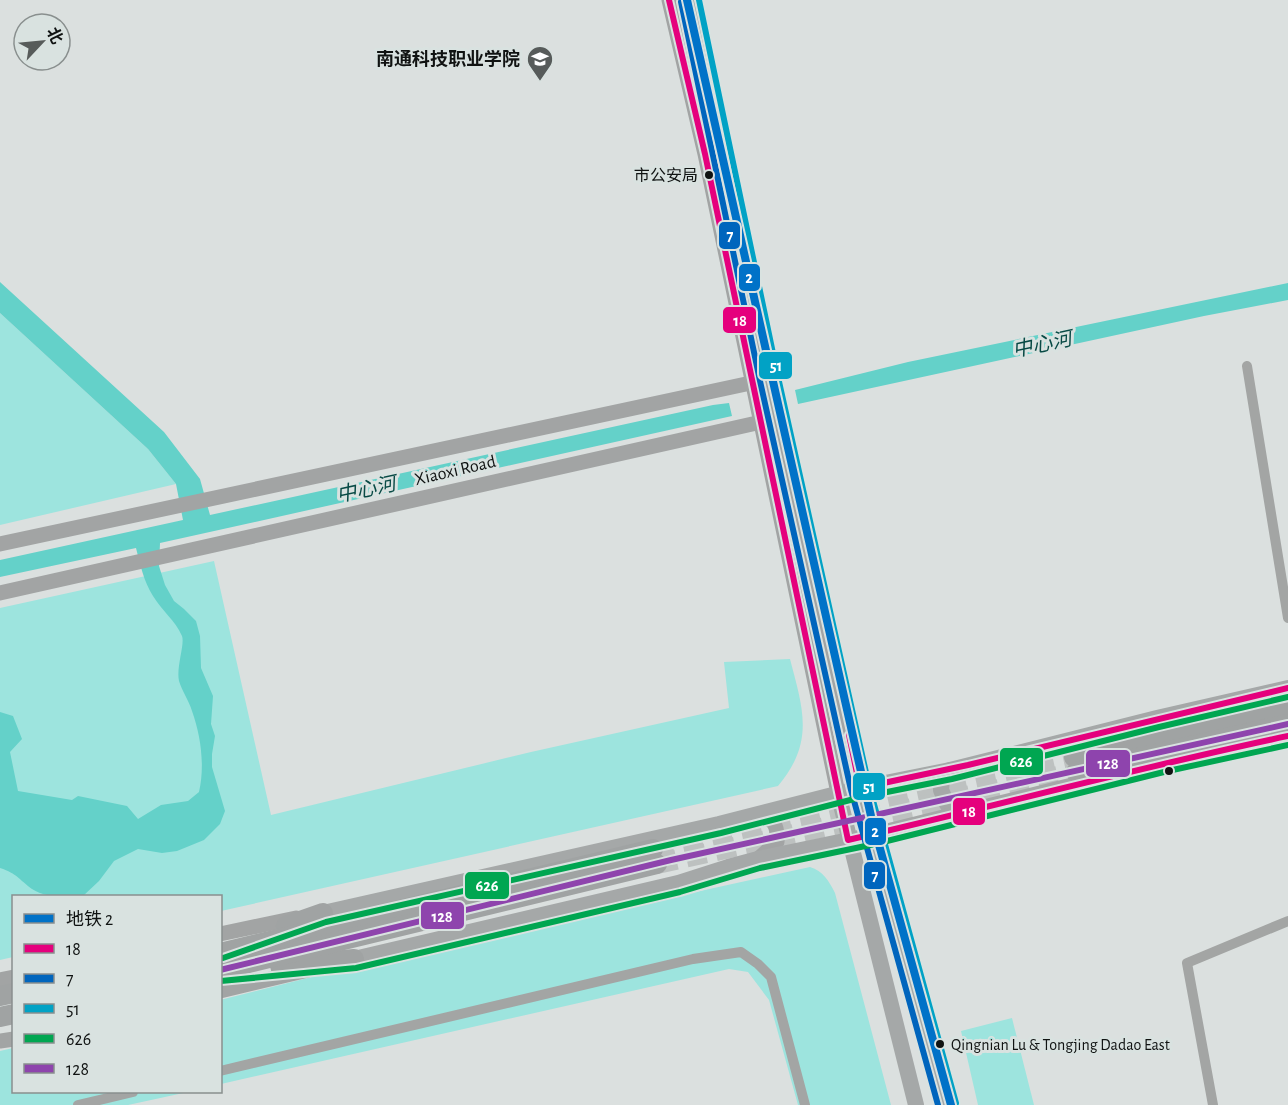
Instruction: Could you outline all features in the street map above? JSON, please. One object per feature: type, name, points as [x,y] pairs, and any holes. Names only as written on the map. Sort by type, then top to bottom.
[{"type":"highway","points":[[1288,707],[1075,765],[1288,724]]},
{"type":"highway","points":[[222,952],[655,856],[222,970]]},
{"type":"highway","points":[[222,951],[323,913]]},
{"type":"highway","points":[[222,971],[354,959]]},
{"type":"main road","points":[[323,913],[757,815],[838,793],[950,770],[1288,688]]},
{"type":"main road","points":[[354,959],[678,883],[758,859],[873,835],[1166,762],[1288,736]]},
{"type":"main road","points":[[950,770],[942,778],[941,790],[946,804],[965,813]]},
{"type":"main road","points":[[860,788],[947,1105]]},
{"type":"main road","points":[[838,793],[916,1105]]},
{"type":"street","points":[[669,0],[705,154],[838,793]]},
{"type":"street","points":[[690,0],[769,379],[860,788]]},
{"type":"street","points":[[1247,366],[1288,618]]},
{"type":"street","name":"Xiaoxi Road","points":[[0,544],[769,379]]},
{"type":"street","name":"Xiaoxi Road","points":[[0,593],[778,419]]},
{"type":"street","points":[[757,815],[770,818],[777,825],[778,831],[777,842],[758,859]]},
{"type":"street","points":[[222,934],[323,913]]},
{"type":"street","points":[[1213,1105],[1187,963],[1288,921]]},
{"type":"street","points":[[222,1071],[693,959],[741,952],[771,977],[805,1105]]},
{"type":"street","points":[[222,991],[354,959]]},
{"type":"street","points":[[78,1105],[114,1094]]},
{"type":"shaded area","points":[[0,313],[148,449],[176,484],[0,525]]},
{"type":"shaded area","points":[[214,561],[271,815],[531,752],[729,708],[724,662],[790,659],[802,710],[801,740],[790,770],[778,786],[222,911],[222,895],[12,895],[12,957],[0,960],[0,608]]},
{"type":"shaded area","points":[[810,867],[819,871],[835,893],[891,1105],[798,1105],[769,1000],[748,972],[729,969],[222,1084],[222,999],[447,943]]},
{"type":"shaded area","points":[[1012,1018],[1034,1105],[978,1105],[961,1031]]},
{"type":"shaded area","points":[[12,1048],[12,1093],[183,1093],[128,1105],[0,1105],[0,1051]]},
{"type":"water","name":"中心河","points":[[0,282],[164,432],[200,479],[210,515],[713,405],[729,403],[732,416],[160,543],[159,566],[165,585],[174,601],[196,621],[200,636],[201,668],[213,696],[211,724],[215,736],[212,767],[225,811],[220,824],[204,840],[177,851],[162,853],[138,849],[114,861],[99,881],[84,895],[47,895],[32,889],[14,875],[0,868],[0,712],[13,716],[22,739],[10,752],[18,791],[72,800],[78,796],[127,806],[138,819],[161,805],[188,801],[199,792],[202,772],[200,741],[191,707],[179,681],[182,636],[150,591],[136,548],[0,577],[0,560],[183,520],[176,484],[148,449],[0,313]]},
{"type":"water","name":"中心河","points":[[1288,283],[1288,300],[798,404],[795,390],[908,362]]},
{"type":"tunnel","points":[[653,849],[1074,757]]},
{"type":"tunnel","points":[[657,864],[1076,772]]},
{"type":"metro line","name":"2","points":[[687,0],[871,816],[951,1105]]},
{"type":"transit line","name":"18","points":[[669,0],[705,154],[848,840],[1288,736]]},
{"type":"transit line","name":"51","points":[[699,0],[778,377],[869,786],[956,1103]]},
{"type":"transit line","name":"7","points":[[681,2],[760,381],[851,790],[938,1105]]},
{"type":"transit line","name":"18","points":[[849,735],[860,788],[968,765],[1288,688]]},
{"type":"transit line","name":"626","points":[[223,958],[326,922],[721,833],[862,797],[952,779],[1288,697]]},
{"type":"transit line","name":"128","points":[[222,970],[671,860],[1288,724]]},
{"type":"transit line","name":"626","points":[[222,981],[356,968],[680,892],[760,868],[875,844],[1168,771],[1288,745]]},
{"type":"place","name":"南通科技职业学院","points":[[540,82]]},
{"type":"place","name":"市公安局","points":[[709,175]]},
{"type":"place","name":"Qingnian Lu & Tongjing Dadao East","points":[[940,1044]]}]
